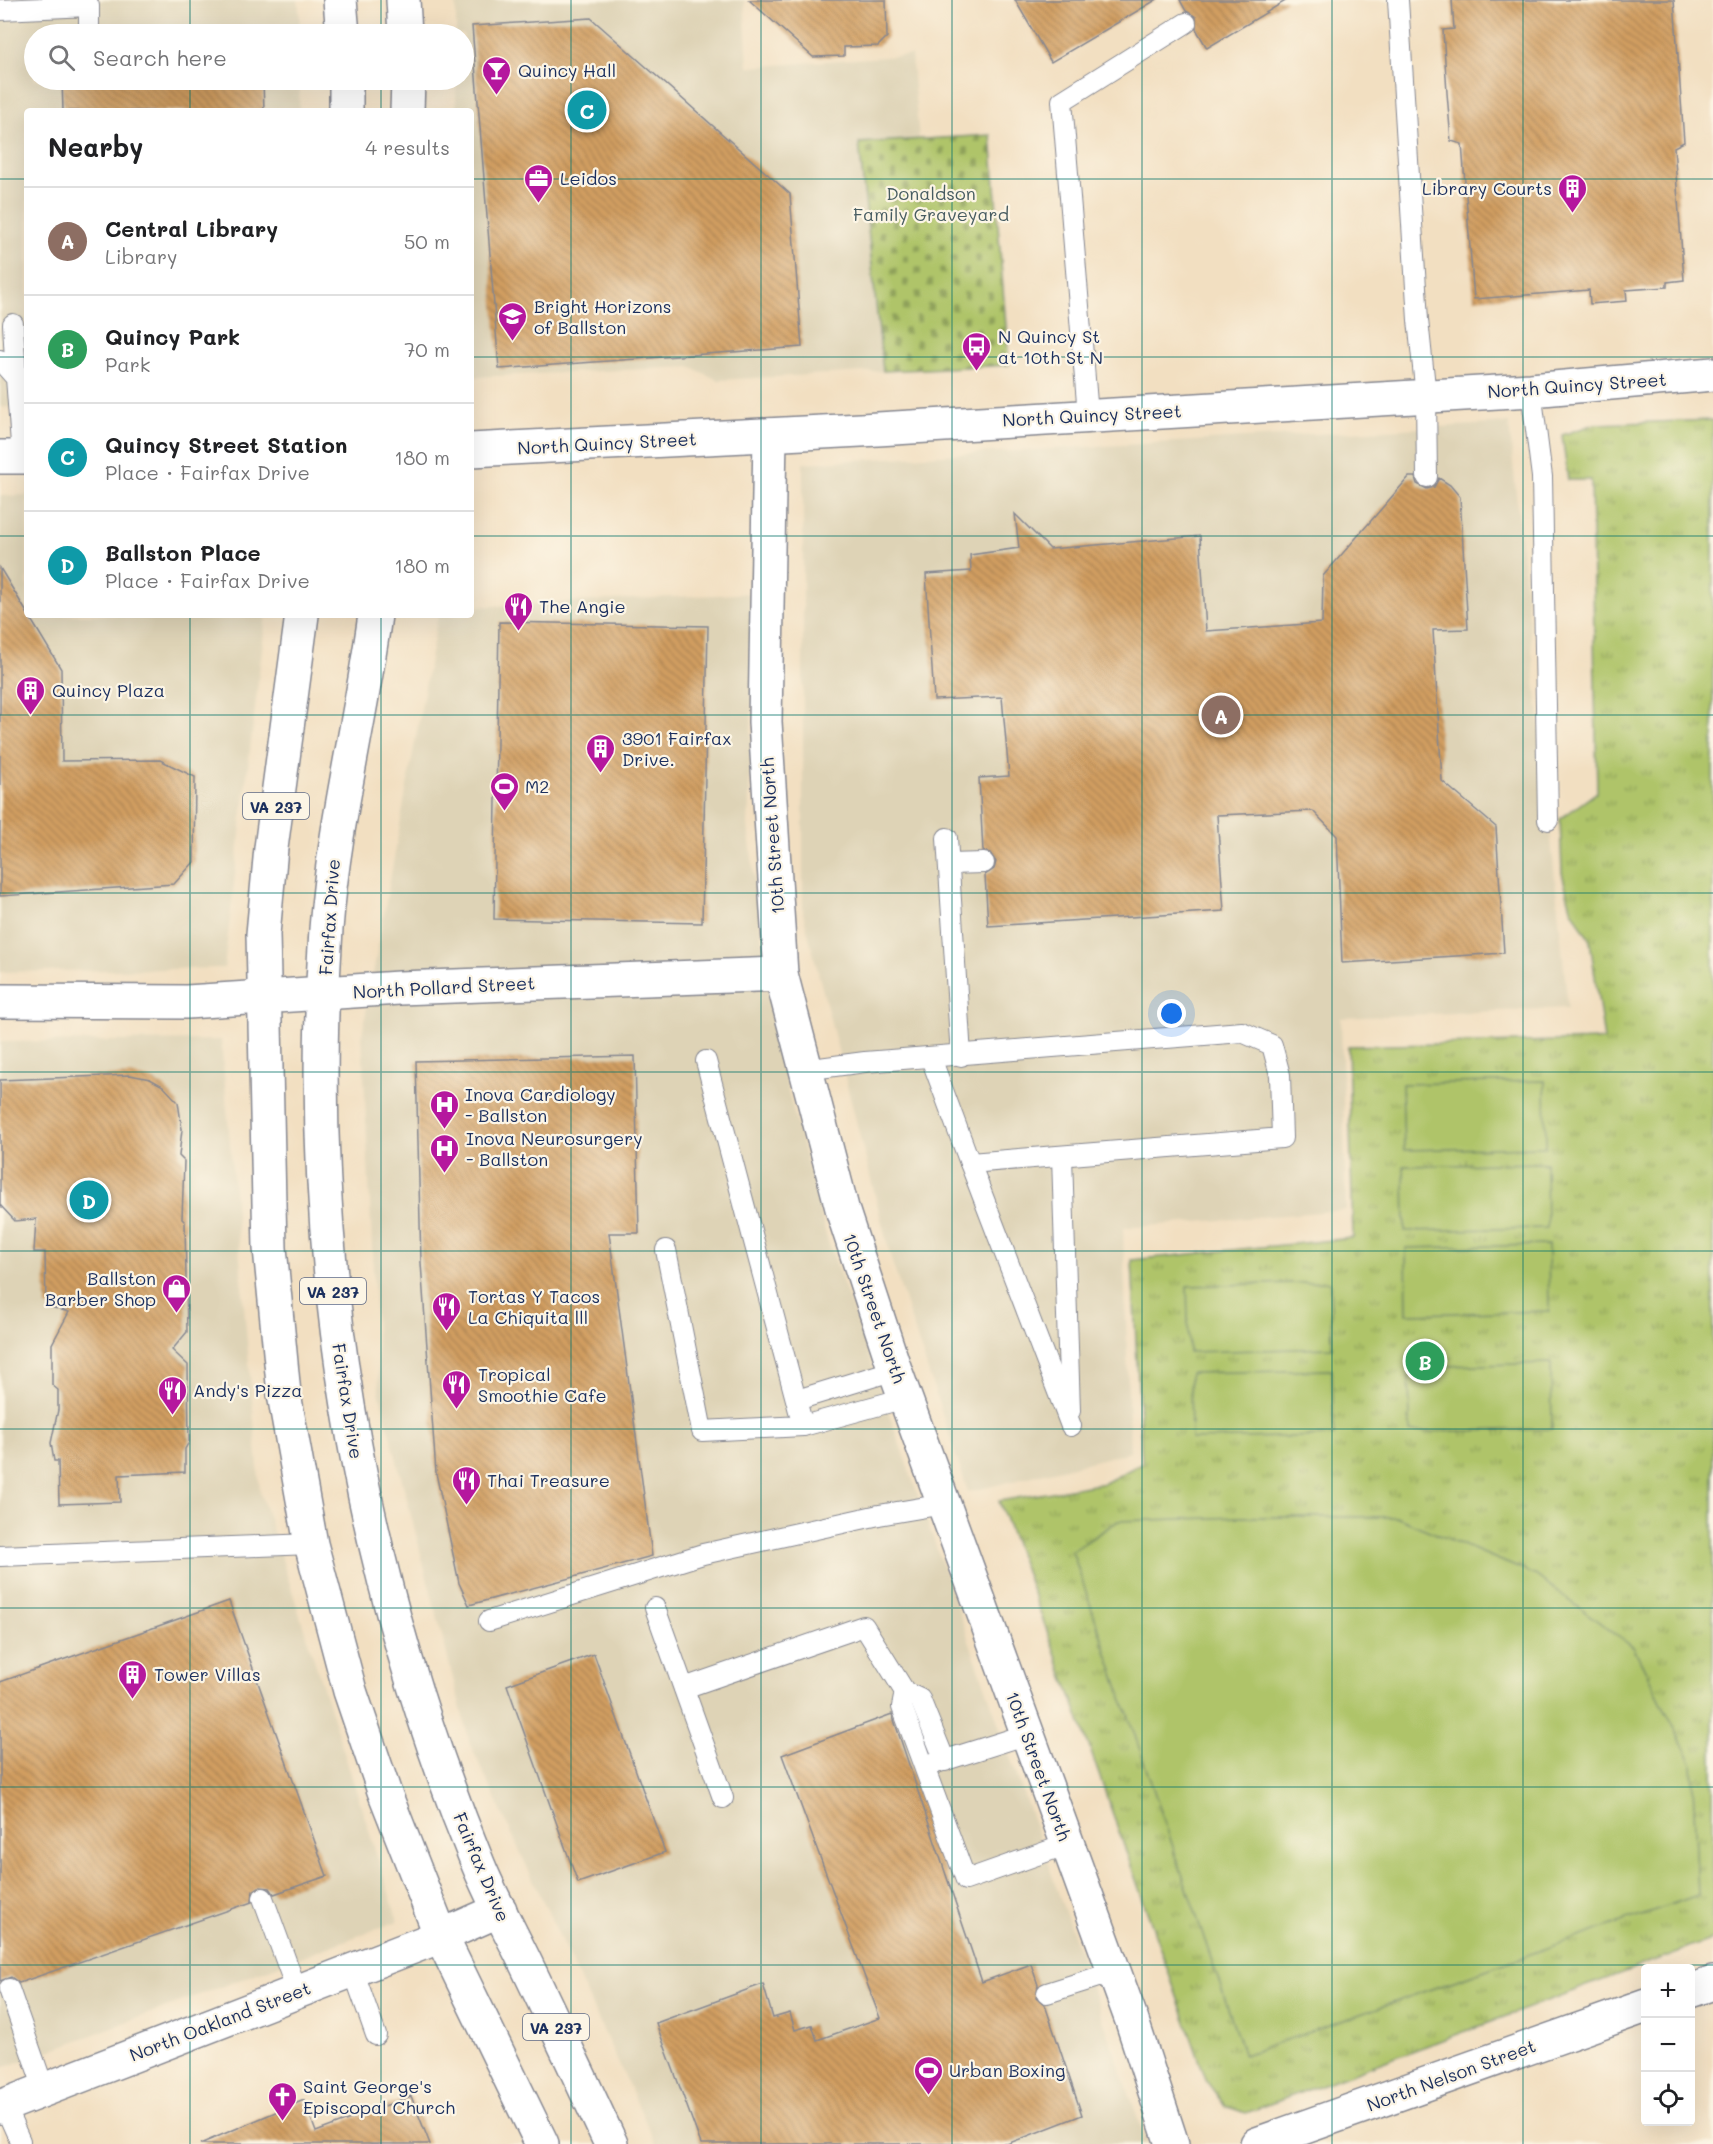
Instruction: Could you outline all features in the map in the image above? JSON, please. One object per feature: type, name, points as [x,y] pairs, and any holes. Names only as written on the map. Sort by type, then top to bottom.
[{"type":"main road","points":[[340,0],[342,24]]},
{"type":"main road","points":[[403,0],[404,24]]},
{"type":"main road","points":[[346,90],[346,108]]},
{"type":"main road","points":[[407,108],[408,90]]},
{"type":"main road","name":"North Quincy Street","points":[[474,450],[770,435],[1531,390],[1713,374]]},
{"type":"main road","name":"10th Street North","points":[[770,435],[765,722],[781,974],[804,1070],[843,1212],[900,1384],[1114,1972],[1173,2144]]},
{"type":"main road","name":"VA 237","points":[[303,618],[271,848],[263,934],[270,1248],[284,1394],[311,1544],[350,1691],[384,1791],[441,1936],[542,2144]]},
{"type":"main road","name":"Fairfax Drive","points":[[374,618],[334,848],[324,994],[322,1119],[327,1253],[348,1413],[375,1551],[404,1655],[446,1782],[479,1867],[611,2144]]},
{"type":"main road","name":"North Pollard Street","points":[[0,1001],[188,1002],[263,999],[399,988],[781,974]]},
{"type":"main road","name":"North Oakland Street","points":[[2,2106],[441,1936],[500,1910]]},
{"type":"main road","points":[[1695,1989],[1713,1983]]},
{"type":"main road","name":"North Nelson Street","points":[[1257,2144],[1641,2008]]},
{"type":"lane","points":[[1398,0],[1418,320],[1426,396],[1426,477]]},
{"type":"lane","points":[[0,10],[88,6],[88,24]]},
{"type":"lane","points":[[1088,415],[1062,101],[1186,23]]},
{"type":"lane","points":[[13,324],[16,457]]},
{"type":"lane","points":[[0,360],[16,378]]},
{"type":"lane","points":[[1531,390],[1542,477],[1548,820]]},
{"type":"lane","points":[[947,838],[961,1056]]},
{"type":"lane","points":[[949,864],[984,863]]},
{"type":"lane","points":[[804,1070],[865,1062],[1242,1032],[1272,1045],[1280,1075],[1282,1138],[970,1163]]},
{"type":"lane","points":[[931,1058],[1071,1426],[1062,1156]]},
{"type":"lane","points":[[706,1061],[803,1426]]},
{"type":"lane","points":[[666,1250],[702,1431],[803,1426],[900,1384]]},
{"type":"lane","points":[[797,1400],[900,1384]]},
{"type":"lane","points":[[489,1621],[703,1554],[879,1515],[944,1504]]},
{"type":"lane","points":[[0,1556],[311,1544]]},
{"type":"lane","points":[[655,1608],[723,1798]]},
{"type":"lane","points":[[684,1688],[864,1626],[904,1692],[920,1699],[966,1880],[1068,1844]]},
{"type":"lane","points":[[935,1763],[1028,1734]]},
{"type":"lane","points":[[263,1898],[297,1991]]},
{"type":"lane","points":[[353,1970],[376,2035]]},
{"type":"lane","points":[[1047,1993],[1114,1972]]},
{"type":"lane","points":[[9,1989],[44,2090]]},
{"type":"lane","points":[[2,2106],[20,2141]]},
{"type":"shaded area","points":[[0,0],[298,0],[300,24],[24,24],[24,90],[300,90],[299,108],[24,108],[24,408],[0,407]]},
{"type":"shaded area","points":[[456,0],[744,0],[748,67],[911,55],[919,139],[860,143],[883,371],[718,380],[691,367],[474,377],[474,108],[456,108],[456,90],[474,90],[474,24],[456,24]]},
{"type":"shaded area","points":[[1509,423],[1568,1008],[1341,1018],[1346,1210],[1123,1228],[1130,1452],[968,1492],[892,1262],[803,913],[803,463]]},
{"type":"shaded area","points":[[24,495],[24,618],[266,618],[224,968],[0,972],[0,496]]},
{"type":"shaded area","points":[[756,593],[748,826],[774,1037],[827,1238],[1147,2144],[656,2144],[470,1744],[379,1391],[362,1035],[437,618],[474,618],[474,607]]},
{"type":"shaded area","points":[[221,1040],[260,1491],[398,1921],[0,2069],[0,1042]]},
{"type":"green space","name":"Donaldson Family Graveyard","points":[[991,135],[1009,365],[883,371],[859,143]]},
{"type":"green space","points":[[1713,420],[1713,1939],[1246,2113],[1225,2106],[1207,2082],[1077,1712],[999,1501],[1105,1483],[1142,1463],[1132,1260],[1353,1238],[1348,1046],[1604,1040],[1590,941],[1571,908],[1562,873],[1560,819],[1597,792],[1591,480],[1568,480],[1562,435],[1595,424]]},
{"type":"green space","points":[[1545,1081],[1546,1147],[1404,1150],[1402,1084]]},
{"type":"green space","points":[[1546,1163],[1547,1228],[1405,1231],[1404,1166]]},
{"type":"green space","points":[[1548,1245],[1549,1311],[1407,1314],[1406,1248]]},
{"type":"green space","points":[[1330,1282],[1332,1348],[1189,1352],[1187,1286]]},
{"type":"green space","points":[[1551,1363],[1552,1429],[1410,1432],[1409,1367]]},
{"type":"green space","points":[[1332,1370],[1334,1436],[1191,1439],[1190,1373]]},
{"type":"green space","points":[[1241,1517],[1396,1517],[1535,1575],[1634,1648],[1692,1763],[1698,1895],[1244,2055],[1072,1551],[1118,1521]]},
{"type":"building","points":[[749,0],[886,0],[887,37],[878,46],[844,47],[844,56],[813,57]]},
{"type":"building","points":[[1015,0],[1156,0],[1051,62]]},
{"type":"building","points":[[1180,0],[1287,0],[1207,48],[1196,29],[1196,17],[1186,11]]},
{"type":"building","name":"Library Courts","points":[[1452,0],[1674,0],[1684,142],[1674,147],[1684,280],[1667,282],[1667,287],[1626,290],[1627,301],[1590,304],[1589,290],[1474,299],[1462,144],[1451,141],[1447,93],[1443,30],[1454,29]]},
{"type":"building","points":[[591,18],[790,194],[802,347],[499,369],[474,51],[474,26]]},
{"type":"building","points":[[62,90],[263,90],[264,108],[63,108]]},
{"type":"building","points":[[1409,477],[1415,477],[1417,484],[1427,489],[1434,487],[1439,478],[1450,485],[1460,497],[1468,629],[1433,630],[1442,781],[1496,827],[1504,953],[1342,963],[1337,836],[1313,811],[1217,815],[1224,911],[988,926],[985,875],[994,869],[996,862],[990,853],[983,851],[979,778],[1009,776],[1002,697],[934,700],[926,574],[971,571],[970,555],[1019,548],[1015,514],[1050,549],[1200,536],[1206,631],[1322,623],[1323,576]]},
{"type":"building","name":"Quincy Plaza","points":[[0,568],[24,608],[24,618],[30,618],[61,669],[62,761],[160,760],[195,777],[194,862],[174,884],[0,896]]},
{"type":"building","name":"3901 Fairfax Drive.","points":[[499,622],[708,626],[702,923],[494,919]]},
{"type":"building","points":[[635,1056],[639,1233],[609,1233],[652,1556],[469,1605],[459,1583],[436,1473],[421,1263],[416,1061]]},
{"type":"building","points":[[130,1075],[150,1079],[163,1086],[178,1102],[182,1129],[179,1156],[184,1161],[182,1219],[185,1222],[187,1332],[172,1350],[188,1365],[189,1442],[185,1449],[185,1472],[119,1475],[120,1502],[59,1504],[58,1461],[54,1461],[51,1443],[58,1410],[58,1390],[52,1385],[52,1344],[69,1312],[46,1306],[45,1252],[34,1252],[36,1219],[15,1221],[0,1205],[0,1080]]},
{"type":"building","points":[[229,1601],[327,1876],[274,1894],[270,1888],[259,1887],[253,1891],[252,1902],[19,1983],[11,1977],[0,1981],[0,1682]]},
{"type":"building","points":[[594,1654],[665,1852],[578,1883],[507,1685]]},
{"type":"building","points":[[892,1714],[982,1982],[1031,1964],[1038,1985],[1036,1997],[1045,2005],[1082,2115],[1007,2144],[701,2144],[656,2023],[763,1984],[773,2018],[790,2013],[795,2030],[812,2025],[817,2040],[880,2018],[782,1755]]},
{"type":"building","points":[[411,2096],[430,2144],[200,2144],[304,2100],[316,2132]]},
{"type":"place","name":"Quincy Hall","points":[[497,96]]},
{"type":"place","name":"Quincy Street Station","points":[[587,110]]},
{"type":"place","name":"Leidos","points":[[539,204]]},
{"type":"place","name":"Library Courts","points":[[1573,214]]},
{"type":"place","name":"Bright Horizons of Ballston","points":[[513,342]]},
{"type":"place","name":"N Quincy St at 10th St N","points":[[977,372]]},
{"type":"place","name":"The Angie","points":[[518,632]]},
{"type":"place","name":"Central Library","points":[[1221,715]]},
{"type":"place","name":"Quincy Plaza","points":[[31,716]]},
{"type":"place","name":"3901 Fairfax Drive.","points":[[601,774]]},
{"type":"place","name":"M2","points":[[504,812]]},
{"type":"place","name":"Inova Cardiology - Ballston","points":[[444,1130]]},
{"type":"place","name":"Inova Neurosurgery - Ballston","points":[[445,1174]]},
{"type":"place","name":"Ballston Place","points":[[89,1200]]},
{"type":"place","name":"Ballston Barber Shop","points":[[177,1314]]},
{"type":"place","name":"Tortas Y Tacos La Chiquita lll","points":[[447,1332]]},
{"type":"place","name":"Quincy Park","points":[[1425,1361]]},
{"type":"place","name":"Tropical Smoothie Cafe","points":[[457,1410]]},
{"type":"place","name":"Andy's Pizza","points":[[172,1416]]},
{"type":"place","name":"Thai Treasure","points":[[466,1506]]},
{"type":"place","name":"Tower Villas","points":[[133,1700]]},
{"type":"place","name":"Urban Boxing","points":[[928,2096]]},
{"type":"place","name":"Saint George's Episcopal Church","points":[[282,2122]]}]
